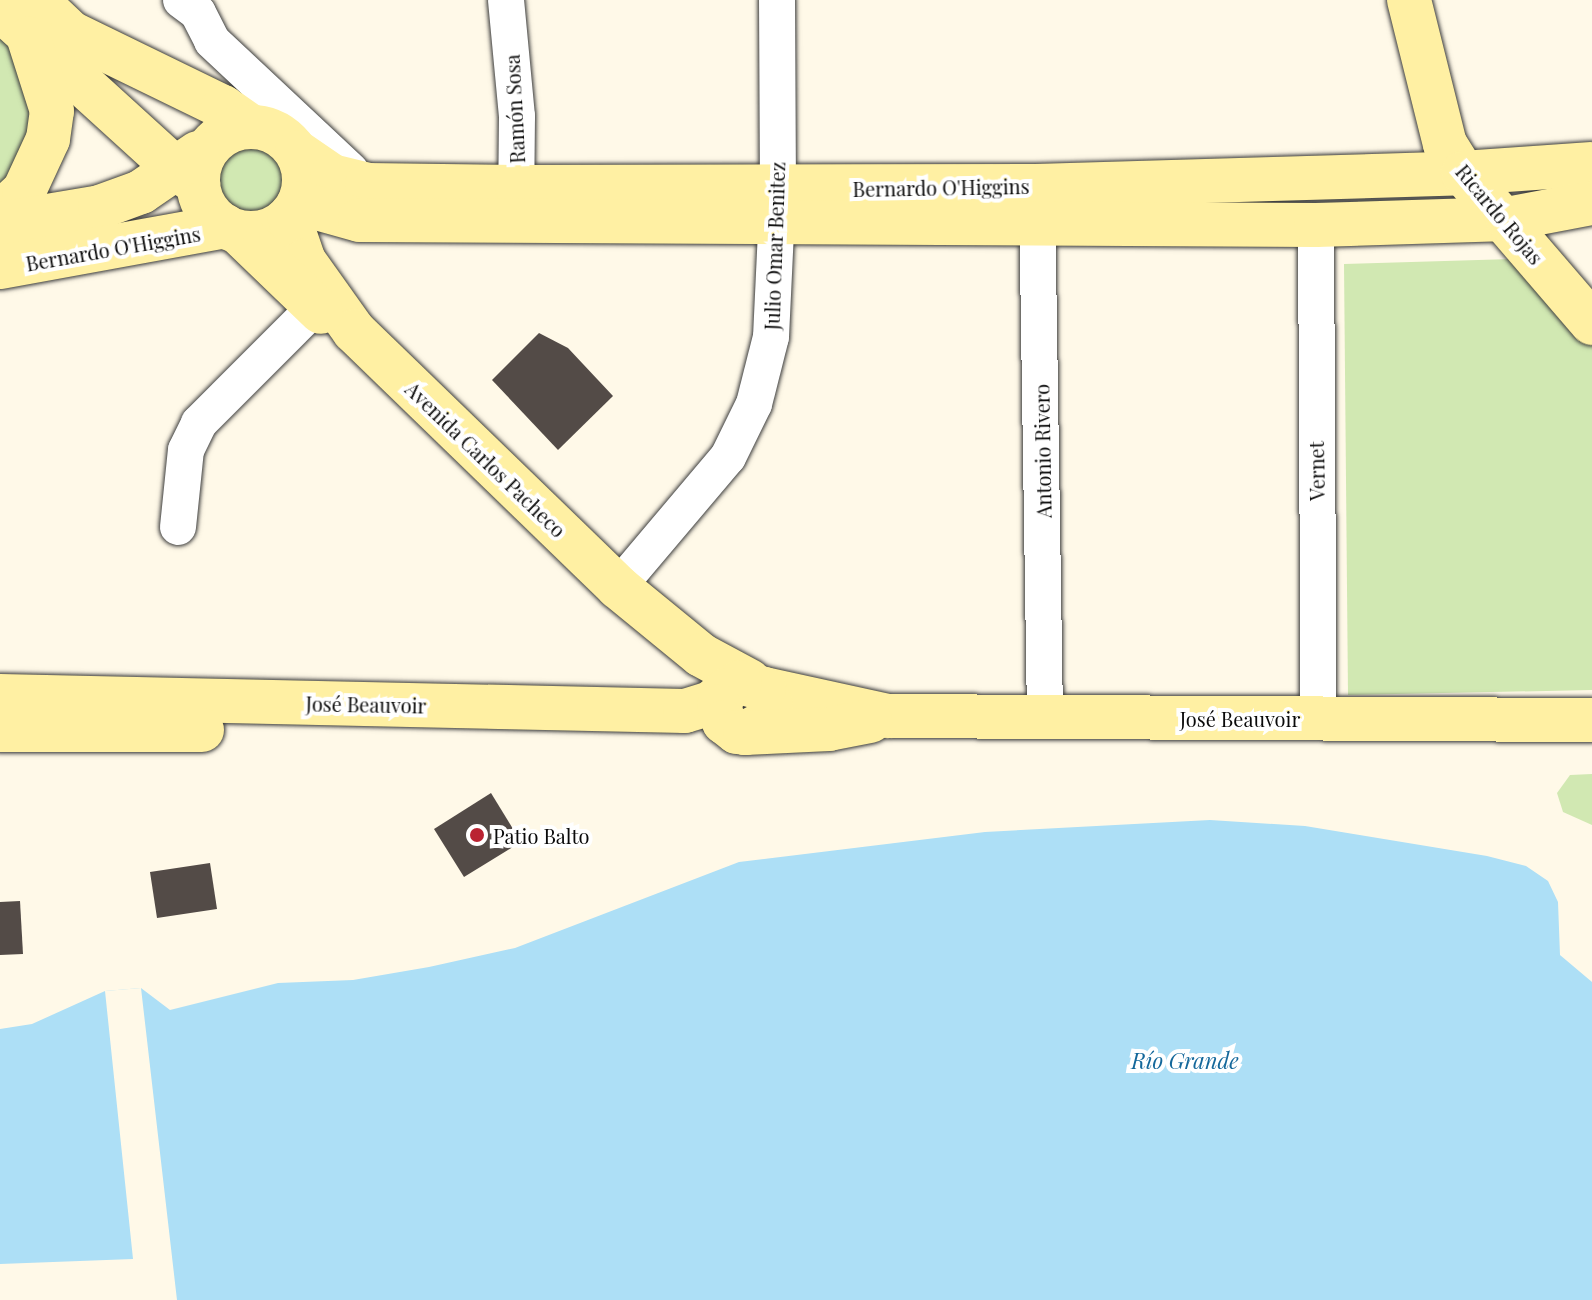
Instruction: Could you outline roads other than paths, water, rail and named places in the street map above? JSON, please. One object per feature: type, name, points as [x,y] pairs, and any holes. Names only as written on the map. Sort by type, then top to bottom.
[{"type":"street","name":"Ramón Sosa","points":[[506,0],[516,203]]},
{"type":"street","name":"Julio Omar Benitez","points":[[618,587],[728,457],[754,404],[771,337],[777,205],[777,0]]},
{"type":"street","name":"Ricardo Rojas","points":[[1409,0],[1445,144],[1463,173],[1507,219],[1592,323]]},
{"type":"street","points":[[192,4],[263,129]]},
{"type":"street","points":[[22,15],[71,33],[223,107],[367,185]]},
{"type":"street","points":[[0,213],[24,191],[48,139],[52,111],[22,15]]},
{"type":"street","name":"Avenida Carlos Pacheco","points":[[22,15],[187,177],[203,202],[231,229],[314,308],[354,331]]},
{"type":"street","name":"Bernardo O'Higgins","points":[[263,129],[332,176],[367,185],[516,203],[1038,206],[1316,225],[1507,219],[1592,203]]},
{"type":"street","points":[[0,224],[100,207],[187,177],[263,129]]},
{"type":"street","name":"Avenida Carlos Pacheco","points":[[263,129],[303,169],[294,210],[304,261],[354,331],[618,587],[736,707]]},
{"type":"street","name":"Bernardo O'Higgins","points":[[1038,206],[1592,164]]},
{"type":"street","name":"Bernardo O'Higgins","points":[[294,210],[360,220],[516,203]]},
{"type":"street","name":"Antonio Rivero","points":[[1038,206],[1045,717]]},
{"type":"street","points":[[231,229],[258,232],[294,210]]},
{"type":"street","name":"Vernet","points":[[1316,225],[1319,718]]},
{"type":"street","name":"Bernardo O'Higgins","points":[[0,267],[231,229]]},
{"type":"street","points":[[178,527],[186,450],[199,423],[314,308]]},
{"type":"street","name":"José Beauvoir","points":[[0,696],[685,711],[736,707]]},
{"type":"street","name":"José Beauvoir","points":[[0,730],[736,707],[829,729],[888,716],[1592,720]]},
{"type":"water","name":"Río Grande","points":[[1210,820],[1305,826],[1487,856],[1526,866],[1548,881],[1558,902],[1560,955],[1592,982],[1592,1300],[0,1300],[0,1029],[32,1024],[105,991],[141,988],[170,1010],[278,983],[353,980],[515,948],[739,862],[985,832]]},
{"type":"place","name":"Patio Balto","points":[[477,835]]}]
